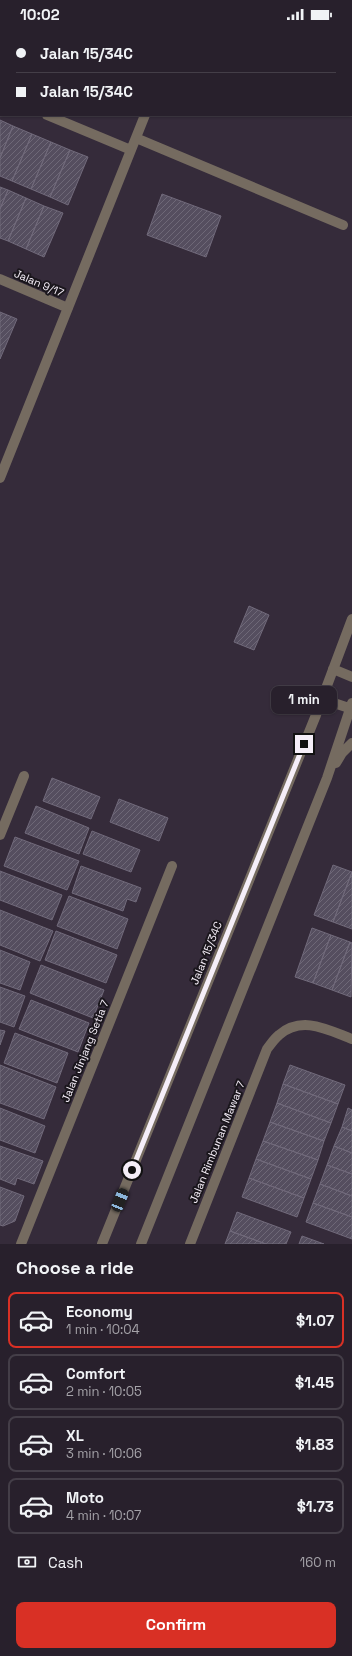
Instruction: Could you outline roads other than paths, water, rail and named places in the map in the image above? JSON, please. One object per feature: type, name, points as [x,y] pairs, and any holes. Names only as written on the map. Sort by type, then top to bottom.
[{"type":"street","points":[[48,116],[131,150]]},
{"type":"street","points":[[0,478],[3,464],[68,308],[145,116]]},
{"type":"street","points":[[136,138],[343,225]]},
{"type":"street","name":"Jalan 9/17","points":[[0,279],[68,308]]},
{"type":"street","name":"Jalan 15/34C","points":[[102,1244],[322,699],[352,619]]},
{"type":"street","points":[[333,669],[352,677]]},
{"type":"street","points":[[141,1244],[327,778],[351,707],[322,699]]},
{"type":"street","points":[[327,778],[342,753],[352,743]]},
{"type":"street","points":[[0,835],[24,776]]},
{"type":"street","name":"Jalan Jinjang Setia 7","points":[[21,1244],[172,866]]},
{"type":"street","name":"Jalan Rimbunan Mawar 7","points":[[190,1244],[267,1049],[279,1034],[296,1024],[316,1026],[352,1039]]}]
